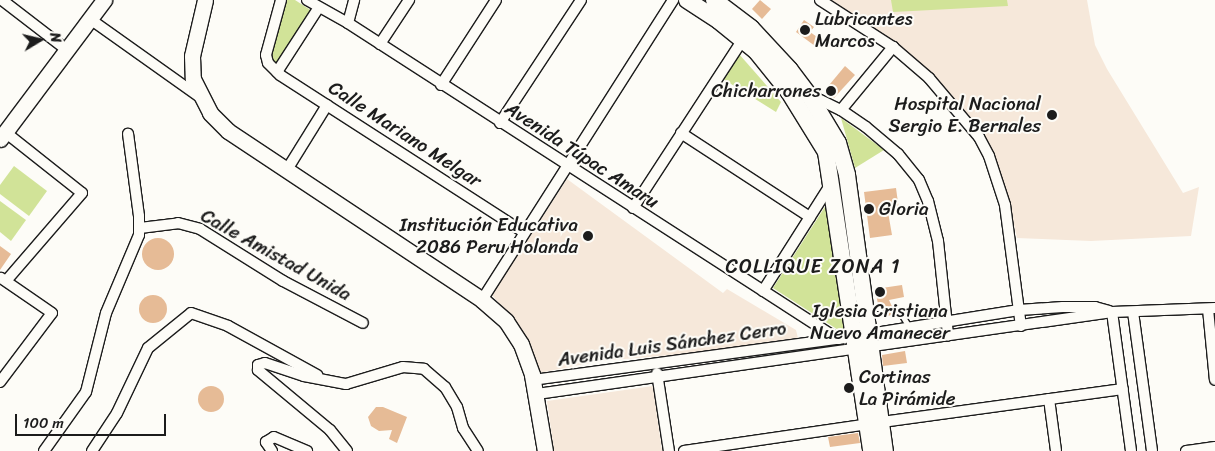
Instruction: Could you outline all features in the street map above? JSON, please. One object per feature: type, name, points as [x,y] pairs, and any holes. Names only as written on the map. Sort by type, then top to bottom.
[{"type":"main road","points":[[687,0],[743,39],[772,71],[809,120],[826,152],[863,342],[875,423],[885,451]]},
{"type":"main road","points":[[714,0],[750,28],[810,95],[830,127],[844,159],[874,308],[863,342]]},
{"type":"main road","points":[[871,451],[875,423]]},
{"type":"street","points":[[1,0],[66,50]]},
{"type":"street","points":[[0,382],[52,313],[3,279],[82,193],[3,136],[104,0]]},
{"type":"street","points":[[205,0],[192,56],[193,79],[210,114],[228,131],[288,168],[482,300],[514,332],[535,387],[545,451]]},
{"type":"street","name":"Calle Mariano Melgar","points":[[281,0],[266,55],[268,63],[277,72],[524,232]]},
{"type":"street","name":"Avenida Túpac Amaru","points":[[307,0],[348,23],[567,167],[838,339]]},
{"type":"street","points":[[348,23],[354,0]]},
{"type":"street","points":[[380,44],[409,0]]},
{"type":"street","points":[[441,85],[496,0]]},
{"type":"street","points":[[500,123],[581,0]]},
{"type":"street","points":[[482,300],[673,0]]},
{"type":"street","points":[[820,0],[893,46],[947,98],[989,156],[1006,205],[1021,326]]},
{"type":"street","points":[[277,72],[320,7]]},
{"type":"street","points":[[90,19],[201,98]]},
{"type":"street","points":[[633,208],[743,39]]},
{"type":"street","points":[[841,110],[893,46]]},
{"type":"street","points":[[810,95],[841,110],[898,154],[919,180],[934,219],[948,336]]},
{"type":"street","points":[[288,168],[327,105]]},
{"type":"street","points":[[44,451],[86,392],[100,329],[140,228],[128,134]]},
{"type":"street","points":[[681,134],[810,217]]},
{"type":"street","points":[[763,291],[832,182]]},
{"type":"street","name":"Calle Amistad Unida","points":[[140,228],[178,223],[200,229],[283,281],[363,323]]},
{"type":"street","name":"Avenida Luis Sánchez Cerro","points":[[535,387],[656,364],[838,339],[863,342],[908,327],[1019,310],[1087,307],[1112,312]]},
{"type":"street","points":[[1211,309],[1215,380]]},
{"type":"street","name":"Avenida Luis Sánchez Cerro","points":[[535,387],[658,377],[863,342],[948,336],[1112,312],[1211,309]]},
{"type":"street","points":[[1112,312],[1131,451]]},
{"type":"street","points":[[1133,312],[1152,451]]},
{"type":"street","points":[[92,451],[117,413],[148,348],[191,313],[228,326],[324,380]]},
{"type":"street","points":[[347,451],[330,430],[257,367],[265,363],[324,380],[346,384],[402,367],[424,369],[445,387],[457,407],[463,428],[478,451]]},
{"type":"street","points":[[656,364],[669,451]]},
{"type":"street","points":[[684,451],[741,447],[875,423],[1123,389]]},
{"type":"street","points":[[1049,399],[1056,451]]},
{"type":"street","points":[[272,451],[266,442],[274,437],[308,451]]},
{"type":"street","points":[[1186,451],[1215,448]]},
{"type":"lane","points":[[896,310],[900,312],[908,327]]},
{"type":"shaded area","name":"Hospital Nacional Sergio E. Bernales","points":[[828,0],[1087,0],[1095,45],[1107,69],[1183,193],[1199,187],[1191,236],[1091,241],[1017,238],[1005,185],[981,132],[930,75],[898,46]]},
{"type":"shaded area","name":"Institución Educativa 2086 Peru Holanda","points":[[567,179],[723,293],[727,289],[796,330],[798,338],[684,354],[600,361],[539,373],[522,330],[492,295]]},
{"type":"shaded area","points":[[653,386],[662,451],[554,451],[547,401]]},
{"type":"green space","points":[[286,0],[295,0],[312,11],[277,68],[272,64],[269,52]]},
{"type":"green space","points":[[891,0],[1007,0],[1008,6],[893,12]]},
{"type":"green space","points":[[739,54],[781,102],[776,112],[723,79]]},
{"type":"green space","points":[[841,118],[884,150],[855,168]]},
{"type":"green space","points":[[14,166],[47,191],[29,216],[0,194],[0,185]]},
{"type":"green space","points":[[0,201],[26,220],[11,241],[0,232]]},
{"type":"green space","points":[[828,202],[846,335],[773,288]]},
{"type":"building","points":[[760,0],[771,9],[762,19],[752,9]]},
{"type":"building","name":"Lubricantes Marcos","points":[[804,20],[814,27],[810,32],[820,39],[815,46],[796,32]]},
{"type":"building","points":[[845,66],[855,75],[834,98],[825,90]]},
{"type":"building","points":[[896,188],[899,210],[888,212],[892,235],[870,238],[864,192]]},
{"type":"building","points":[[158,238],[170,242],[174,254],[170,266],[158,270],[146,266],[142,254],[146,242]]},
{"type":"building","points":[[0,246],[11,254],[0,270]]},
{"type":"building","points":[[902,285],[904,297],[889,300],[896,315],[883,316],[885,306],[878,304],[875,289]]},
{"type":"building","points":[[153,295],[163,299],[167,309],[163,319],[153,323],[143,319],[139,309],[143,299]]},
{"type":"building","points":[[905,351],[907,363],[883,366],[882,355]]},
{"type":"building","points":[[211,386],[220,390],[224,399],[220,408],[211,412],[202,408],[198,399],[202,390]]},
{"type":"building","points":[[376,407],[383,407],[407,417],[397,443],[389,439],[392,430],[379,431],[371,426],[368,417]]},
{"type":"building","points":[[858,433],[860,443],[830,447],[828,437]]},
{"type":"place","name":"Lubricantes Marcos","points":[[805,30]]},
{"type":"place","name":"Chicharrones","points":[[831,91]]},
{"type":"place","name":"Hospital Nacional Sergio E. Bernales","points":[[1052,115]]},
{"type":"place","name":"Gloria","points":[[869,209]]},
{"type":"place","name":"Institución Educativa 2086 Peru Holanda","points":[[588,236]]},
{"type":"place","name":"Iglesia Cristiana Nuevo Amanecer","points":[[880,292]]},
{"type":"place","name":"Cortinas La Pirámide","points":[[849,388]]},
{"type":"district","name":"COLLIQUE ZONA 1","points":[[813,266]]}]
